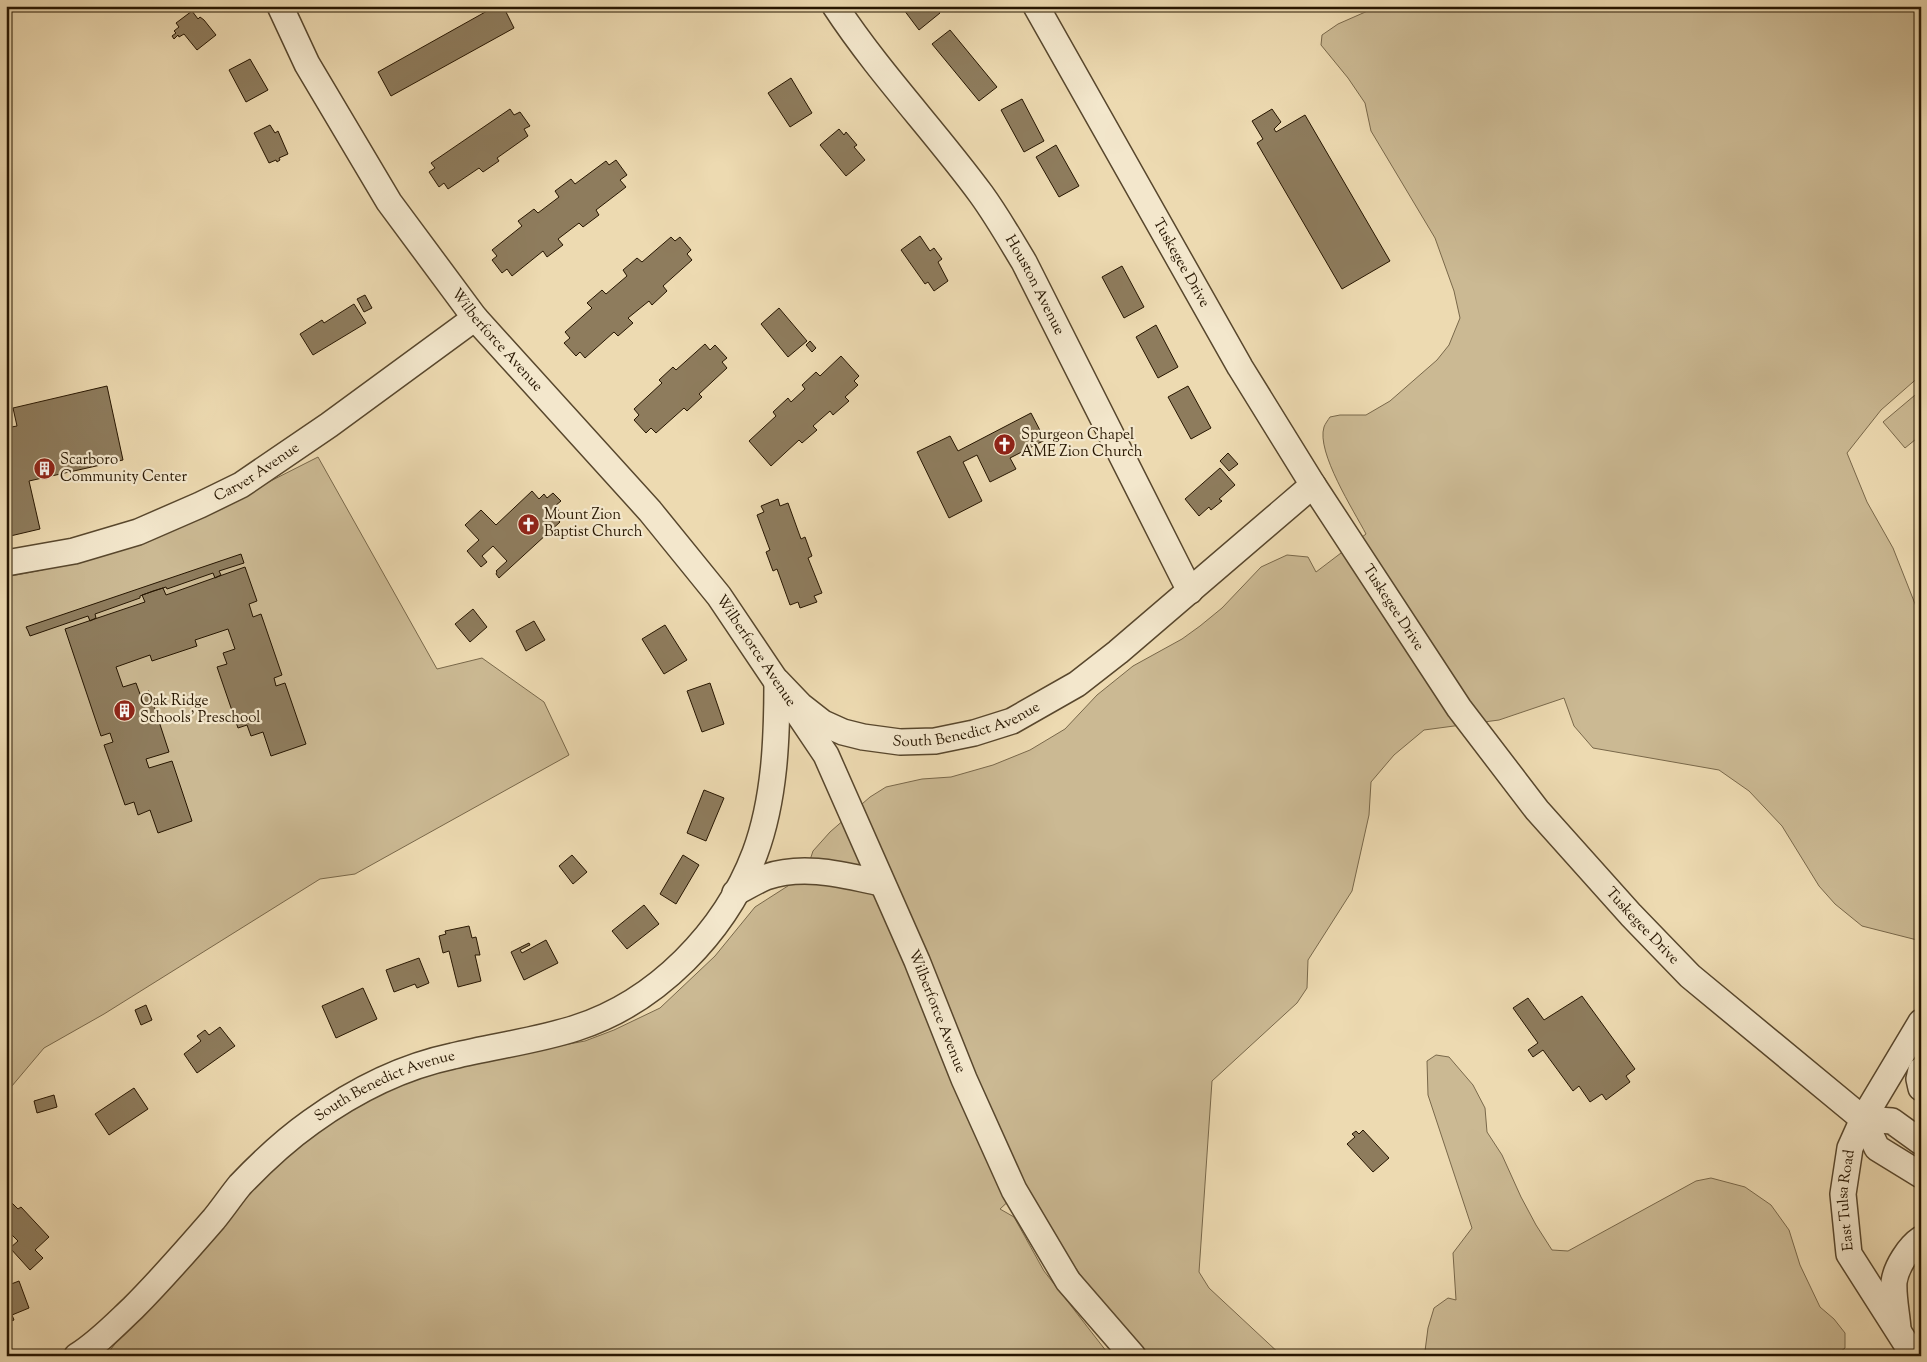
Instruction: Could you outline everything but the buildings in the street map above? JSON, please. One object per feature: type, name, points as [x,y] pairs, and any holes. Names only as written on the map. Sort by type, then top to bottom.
[{"type":"street","name":"Wilberforce Avenue","points":[[280,6],[307,64],[389,202],[475,318],[650,511],[719,596],[826,755],[917,961],[964,1079],[1014,1190],[1068,1281],[1133,1356]]},
{"type":"street","name":"Houston Avenue","points":[[835,6],[862,45],[969,178],[1001,224],[1024,262],[1190,590]]},
{"type":"street","name":"Tuskegee Drive","points":[[1036,6],[1240,367],[1312,485],[1450,694],[1537,810],[1631,915],[1690,976],[1863,1119],[1876,1148],[1921,1175]]},
{"type":"street","name":"Carver Avenue","points":[[6,563],[74,551],[138,532],[241,485],[329,425],[475,318]]},
{"type":"street","name":"South Benedict Avenue","points":[[777,681],[800,706],[823,723],[843,732],[863,737],[900,742],[935,741],[974,733],[1012,720],[1077,684],[1118,652],[1312,485]]},
{"type":"street","name":"South Benedict Avenue","points":[[77,1356],[92,1346],[158,1282],[240,1186],[309,1123],[363,1088],[385,1078],[452,1056],[514,1044],[578,1028],[624,1007],[656,986],[686,961],[718,921],[735,893],[755,853],[766,812],[777,742],[777,681]]},
{"type":"street","points":[[735,893],[765,877],[790,871],[824,871],[881,883]]},
{"type":"street","name":"East Tulsa Road","points":[[1914,1356],[1849,1254],[1843,1194],[1850,1148],[1863,1119],[1921,1022]]},
{"type":"street","points":[[1921,1070],[1919,1080],[1921,1088]]},
{"type":"street","points":[[1863,1119],[1892,1121],[1921,1142]]},
{"type":"street","points":[[1899,1334],[1894,1281],[1904,1257],[1912,1245],[1921,1238]]},
{"type":"shaded area","points":[[1379,6],[1921,6],[1921,375],[1881,410],[1847,453],[1867,502],[1893,548],[1921,619],[1921,941],[1862,926],[1835,904],[1819,886],[1782,826],[1749,791],[1719,770],[1593,748],[1574,726],[1564,698],[1499,720],[1424,730],[1394,755],[1371,782],[1369,815],[1352,891],[1308,960],[1307,988],[1297,1003],[1212,1081],[1199,1272],[1209,1288],[1282,1356],[1150,1356],[1086,1283],[1040,1216],[1025,1186],[1000,1209],[1014,1217],[1044,1271],[1110,1356],[106,1356],[134,1318],[251,1189],[303,1139],[397,1083],[446,1067],[585,1041],[614,1030],[660,1008],[715,956],[755,907],[805,875],[813,851],[830,832],[870,797],[886,787],[922,779],[951,777],[993,765],[1030,750],[1065,729],[1097,695],[1133,666],[1182,639],[1200,626],[1222,608],[1261,567],[1287,555],[1308,557],[1316,572],[1366,534],[1345,497],[1331,466],[1323,438],[1324,426],[1330,417],[1366,415],[1390,401],[1437,360],[1449,345],[1460,318],[1454,291],[1435,238],[1371,131],[1365,103],[1348,78],[1321,45],[1322,35],[1338,24]]},
{"type":"shaded area","points":[[1921,390],[1921,435],[1905,448],[1883,422]]},
{"type":"shaded area","points":[[318,457],[437,669],[482,658],[544,702],[569,755],[355,874],[320,879],[104,1014],[44,1048],[6,1093],[6,577],[42,570],[178,528]]},
{"type":"shaded area","points":[[1436,1055],[1449,1057],[1473,1085],[1485,1108],[1487,1132],[1502,1155],[1521,1197],[1552,1250],[1568,1251],[1696,1181],[1711,1178],[1745,1187],[1771,1205],[1789,1230],[1800,1265],[1820,1307],[1834,1319],[1845,1333],[1845,1348],[1835,1356],[1419,1356],[1425,1351],[1428,1328],[1434,1308],[1448,1298],[1456,1300],[1453,1253],[1472,1228],[1428,1095],[1427,1061]]},
{"type":"place","name":"Spurgeon Chapel AME Zion Church","points":[[1005,444]]},
{"type":"place","name":"Scarboro Community Center","points":[[44,469]]},
{"type":"place","name":"Mount Zion Baptist Church","points":[[528,524]]},
{"type":"place","name":"Oak Ridge Schools' Preschool","points":[[124,710]]}]
